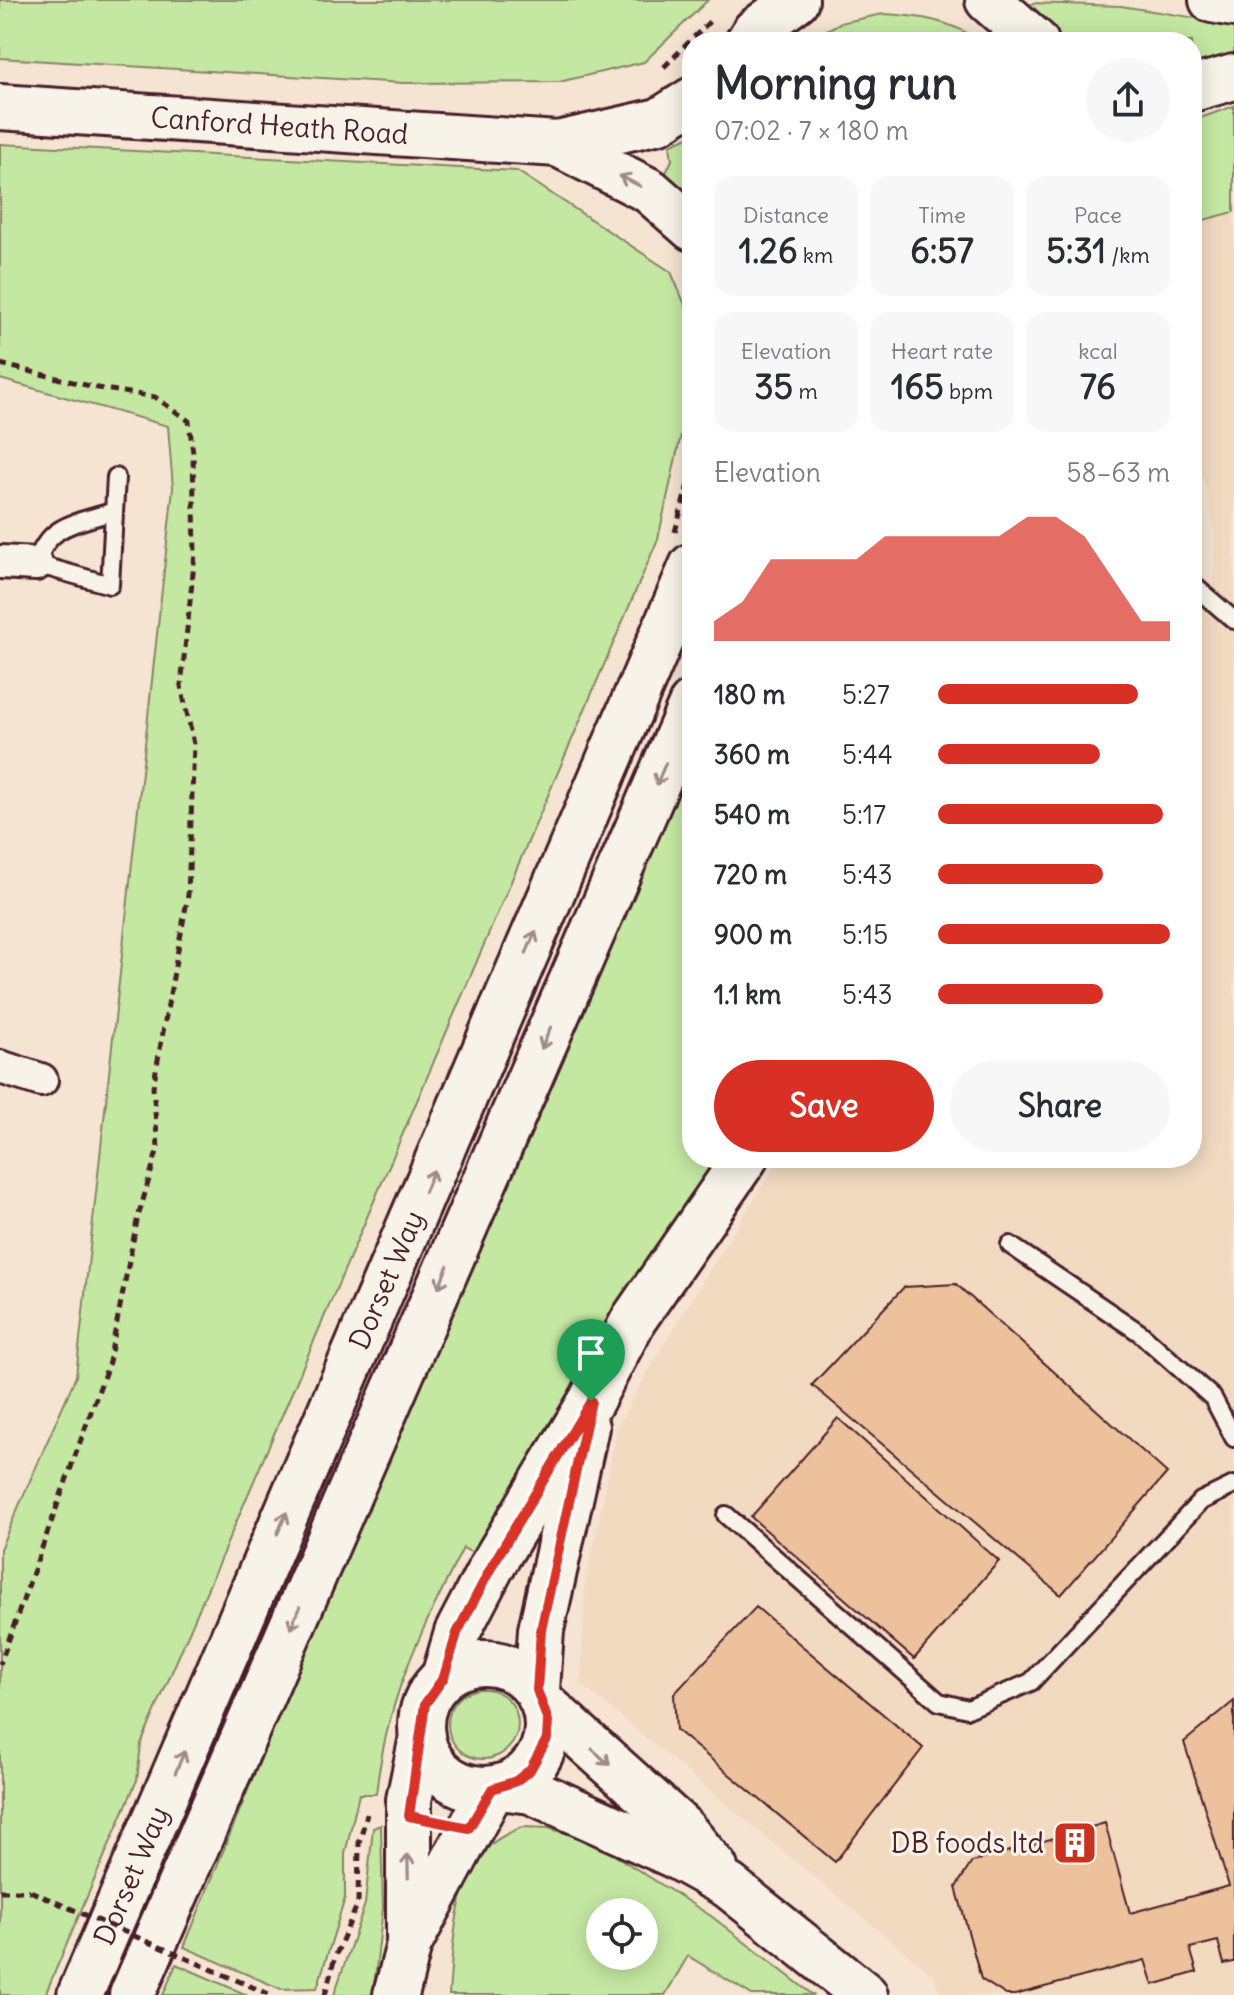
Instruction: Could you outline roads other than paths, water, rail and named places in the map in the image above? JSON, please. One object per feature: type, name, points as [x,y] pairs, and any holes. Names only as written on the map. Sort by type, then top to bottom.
[{"type":"main road","points":[[754,32],[796,0]]},
{"type":"main road","points":[[988,0],[1025,32]]},
{"type":"main road","points":[[1212,0],[1234,4]]},
{"type":"main road","points":[[1202,86],[1234,77]]},
{"type":"main road","name":"Canford Heath Road","points":[[0,107],[558,144],[659,121],[682,106]]},
{"type":"main road","name":"Canford Heath Road","points":[[558,144],[650,191],[682,219]]},
{"type":"main road","name":"Dorset Way","points":[[80,1995],[682,589]]},
{"type":"main road","name":"Dorset Way","points":[[132,1995],[682,726]]},
{"type":"main road","points":[[396,1995],[409,1944],[409,1816],[425,1704],[444,1677],[457,1633],[493,1564],[591,1401],[634,1319],[738,1168]]},
{"type":"main road","points":[[409,1944],[496,1788],[530,1770],[547,1739],[541,1697],[541,1630],[591,1401]]},
{"type":"main road","points":[[444,1677],[462,1666],[493,1664],[523,1675],[541,1697],[682,1828],[729,1886]]},
{"type":"main road","points":[[422,1737],[428,1755],[447,1776],[473,1788],[531,1791],[673,1855],[729,1886],[865,1995]]},
{"type":"street","points":[[0,562],[36,564]]},
{"type":"street","points":[[0,1067],[41,1080]]},
{"type":"lane","points":[[114,511],[55,530],[42,543],[36,564],[110,585],[116,477]]},
{"type":"lane","points":[[1202,593],[1234,620]]},
{"type":"lane","points":[[1010,1245],[1140,1333],[1213,1398],[1234,1438]]},
{"type":"lane","points":[[726,1515],[939,1702],[968,1709],[1031,1682],[1201,1501],[1234,1485]]},
{"type":"place","name":"DB foods ltd","points":[[1075,1843]]}]
